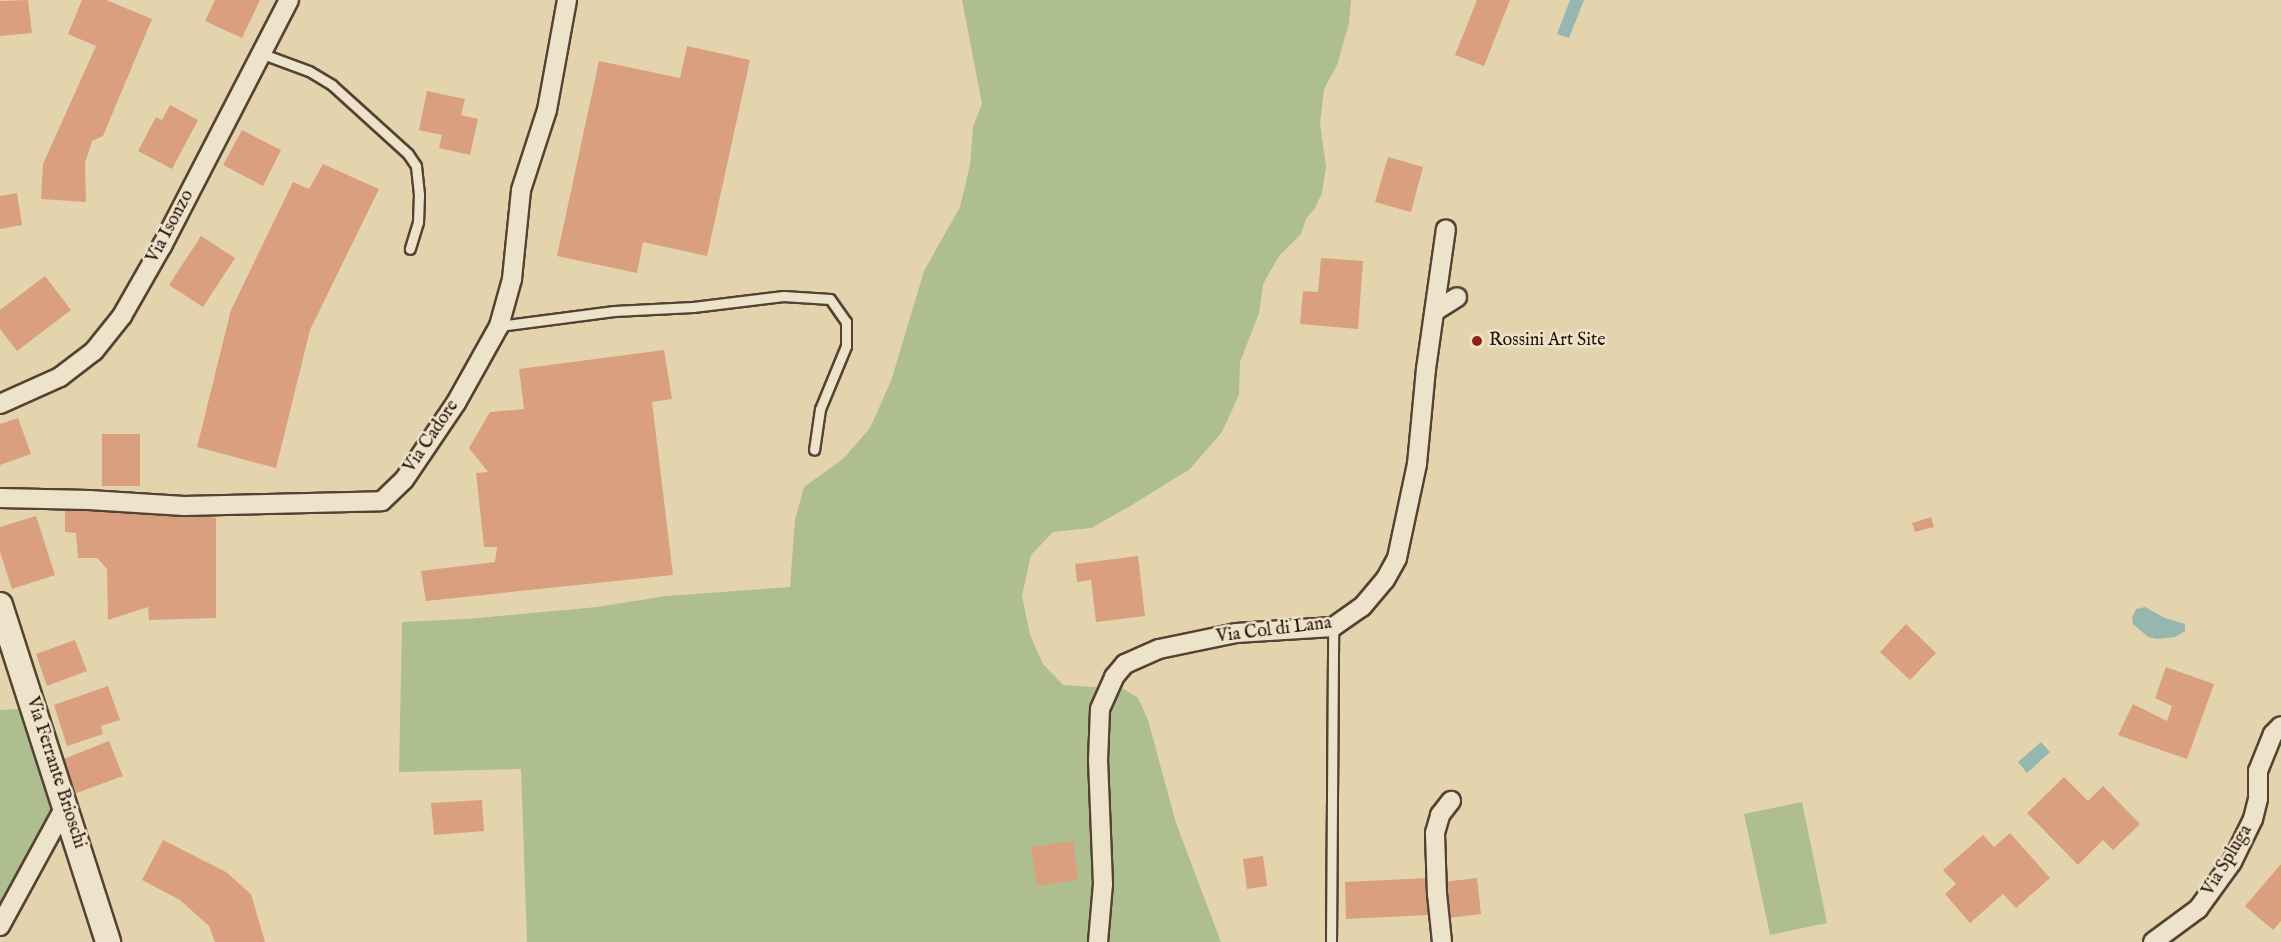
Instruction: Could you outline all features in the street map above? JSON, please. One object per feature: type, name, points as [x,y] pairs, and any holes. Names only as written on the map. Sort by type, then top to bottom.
[{"type":"street","name":"Via Isonzo","points":[[0,404],[60,377],[94,351],[122,316],[162,246],[289,0]]},
{"type":"street","name":"Via Cadore","points":[[0,498],[214,506],[382,501],[404,480],[456,403],[499,326],[512,279],[521,190],[548,110],[567,0]]},
{"type":"street","name":"Via Col di Lana","points":[[1098,942],[1103,884],[1098,771],[1100,709],[1114,677],[1125,664],[1159,649],[1236,633],[1333,627],[1362,607],[1384,580],[1397,558],[1417,464],[1446,229]]},
{"type":"street","points":[[1435,311],[1457,297]]},
{"type":"street","name":"Via Ferrante Brioschi","points":[[0,605],[66,805],[108,942]]},
{"type":"street","name":"Via Spluga","points":[[2152,942],[2198,909],[2232,862],[2253,819],[2258,800],[2258,771],[2273,734],[2281,726]]},
{"type":"street","points":[[1442,942],[1437,894],[1435,833],[1440,815],[1450,801]]},
{"type":"street","points":[[0,926],[66,805]]},
{"type":"lane","points":[[260,53],[309,71],[332,85],[408,154],[416,166],[419,194],[418,222],[410,249]]},
{"type":"lane","points":[[499,326],[614,311],[693,307],[783,296],[830,298],[846,322],[846,346],[820,409],[814,450]]},
{"type":"lane","points":[[1331,942],[1333,627]]},
{"type":"green space","points":[[962,0],[1351,0],[1349,23],[1337,65],[1324,89],[1320,123],[1326,167],[1322,193],[1315,208],[1306,219],[1301,234],[1279,256],[1263,284],[1259,313],[1240,362],[1239,395],[1222,432],[1190,469],[1132,505],[1091,528],[1053,532],[1031,555],[1022,596],[1030,635],[1043,664],[1063,685],[1124,689],[1138,698],[1148,720],[1176,823],[1221,942],[527,942],[521,769],[399,772],[402,622],[466,619],[597,607],[666,596],[790,587],[795,520],[804,487],[843,459],[870,428],[891,381],[924,271],[960,207],[970,165],[973,127],[982,104]]},
{"type":"green space","points":[[35,708],[66,805],[0,926],[0,710]]},
{"type":"green space","points":[[1802,802],[1827,923],[1770,935],[1744,814]]},
{"type":"water","points":[[1570,0],[1584,0],[1569,38],[1557,34]]},
{"type":"water","points":[[2145,607],[2165,618],[2185,624],[2185,631],[2175,637],[2157,639],[2148,637],[2133,624],[2132,618],[2136,609]]},
{"type":"water","points":[[2041,742],[2050,752],[2027,773],[2018,762]]},
{"type":"building","points":[[28,0],[32,33],[0,36],[0,1]]},
{"type":"building","points":[[82,0],[106,0],[152,19],[103,136],[92,141],[85,163],[86,202],[41,199],[43,164],[96,46],[68,34]]},
{"type":"building","points":[[215,0],[260,0],[242,38],[205,21]]},
{"type":"building","points":[[1477,0],[1510,0],[1484,66],[1455,55]]},
{"type":"building","points":[[687,46],[750,60],[707,256],[643,242],[637,273],[557,256],[599,61],[680,78]]},
{"type":"building","points":[[427,91],[465,99],[461,115],[478,119],[470,155],[439,148],[442,135],[419,130]]},
{"type":"building","points":[[170,105],[198,120],[172,169],[138,151],[156,117],[162,120]]},
{"type":"building","points":[[242,130],[281,150],[263,186],[223,165]]},
{"type":"building","points":[[1388,157],[1423,167],[1411,212],[1375,202]]},
{"type":"building","points":[[323,164],[379,189],[310,330],[276,468],[197,447],[231,310],[293,182],[309,189]]},
{"type":"building","points":[[17,193],[22,225],[0,229],[0,196]]},
{"type":"building","points":[[201,236],[235,258],[203,307],[169,285]]},
{"type":"building","points":[[1321,258],[1363,261],[1358,329],[1300,324],[1303,291],[1318,292]]},
{"type":"building","points":[[45,276],[71,310],[17,351],[0,329],[0,310]]},
{"type":"building","points":[[664,350],[672,399],[652,402],[673,575],[426,601],[421,571],[495,562],[497,547],[484,547],[476,473],[488,472],[469,448],[490,412],[524,409],[519,369]]},
{"type":"building","points":[[18,418],[31,454],[0,465],[0,424]]},
{"type":"building","points":[[102,434],[140,434],[140,486],[102,486]]},
{"type":"building","points":[[65,510],[179,512],[216,518],[216,618],[149,620],[148,607],[108,620],[107,569],[97,558],[78,558],[76,533],[65,532]]},
{"type":"building","points":[[36,516],[55,575],[12,589],[0,552],[0,527]]},
{"type":"building","points":[[1931,517],[1934,527],[1915,532],[1912,523]]},
{"type":"building","points":[[1138,556],[1145,616],[1096,622],[1091,580],[1077,582],[1075,564]]},
{"type":"building","points":[[1906,624],[1936,653],[1910,680],[1880,652]]},
{"type":"building","points":[[75,640],[87,671],[47,686],[36,654]]},
{"type":"building","points":[[2166,667],[2214,684],[2187,759],[2118,735],[2133,704],[2167,721],[2172,706],[2155,698]]},
{"type":"building","points":[[108,686],[120,720],[101,726],[103,734],[67,746],[54,705]]},
{"type":"building","points":[[109,741],[123,776],[74,794],[61,760]]},
{"type":"building","points":[[2064,777],[2088,801],[2103,786],[2140,824],[2113,850],[2103,840],[2078,865],[2027,813]]},
{"type":"building","points":[[482,800],[484,831],[434,835],[431,803]]},
{"type":"building","points":[[2010,833],[2050,878],[2016,908],[2003,894],[1970,923],[1945,894],[1956,884],[1943,870],[1983,835],[1994,847]]},
{"type":"building","points":[[163,840],[226,872],[251,894],[265,942],[215,942],[209,926],[180,900],[142,880]]},
{"type":"building","points":[[1073,841],[1078,880],[1037,886],[1031,847]]},
{"type":"building","points":[[1263,856],[1267,886],[1247,889],[1243,859]]},
{"type":"building","points":[[2281,864],[2281,921],[2273,930],[2245,906]]},
{"type":"building","points":[[1428,878],[1429,915],[1346,919],[1345,882]]},
{"type":"building","points":[[1477,878],[1481,914],[1448,918],[1443,882]]},
{"type":"place","name":"Rossini Art Site","points":[[1477,341]]}]
